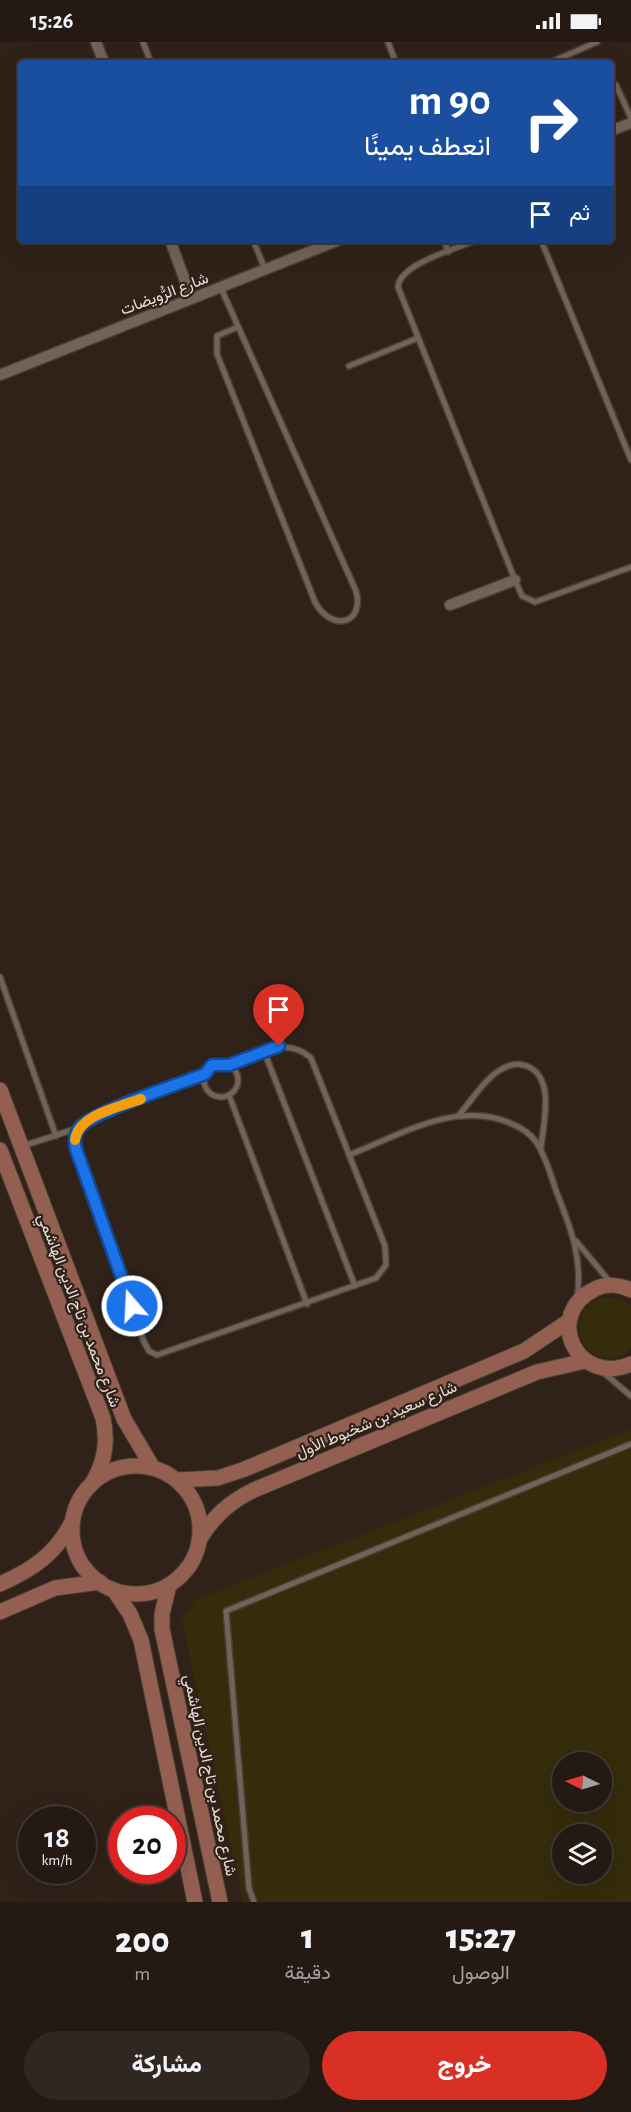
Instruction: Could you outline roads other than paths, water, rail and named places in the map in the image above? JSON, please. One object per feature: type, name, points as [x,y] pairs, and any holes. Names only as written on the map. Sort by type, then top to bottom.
[{"type":"main road","name":"شارع محمد بن تاج الدين الهاشمي","points":[[0,1090],[124,1419],[153,1468]]},
{"type":"main road","name":"شارع محمد بن تاج الدين الهاشمي","points":[[0,1150],[103,1418],[106,1446],[92,1484]]},
{"type":"main road","points":[[591,1364],[572,1343],[569,1321],[576,1304],[586,1293],[599,1287],[613,1285],[631,1290]]},
{"type":"main road","name":"شارع سعيد بن شخبوط الأول","points":[[177,1480],[218,1478],[245,1469],[524,1351],[569,1321]]},
{"type":"main road","name":"شارع سعيد بن شخبوط الأول","points":[[199,1540],[217,1515],[240,1496],[537,1372],[591,1364],[609,1370],[631,1364]]},
{"type":"main road","points":[[0,1584],[46,1558],[57,1547],[74,1519],[80,1500],[92,1484],[102,1476],[127,1466],[153,1468],[177,1480],[186,1489],[196,1507],[200,1527],[199,1540],[192,1561],[169,1585],[148,1593],[114,1590],[100,1582],[83,1565],[74,1543],[74,1519]]},
{"type":"main road","points":[[0,1612],[55,1588],[100,1582]]},
{"type":"main road","name":"شارع محمد بن تاج الدين الهاشمي","points":[[169,1585],[163,1607],[162,1629],[220,1902]]},
{"type":"main road","points":[[114,1590],[130,1614],[141,1640],[195,1902]]},
{"type":"street","points":[[96,42],[103,60]]},
{"type":"street","points":[[614,129],[631,123]]},
{"type":"street","points":[[171,243],[191,297]]},
{"type":"street","name":"شارع الرُّويضات","points":[[0,375],[331,243]]},
{"type":"street","points":[[450,605],[514,580]]},
{"type":"lane","points":[[143,42],[150,60]]},
{"type":"lane","points":[[388,42],[395,60]]},
{"type":"lane","points":[[556,60],[597,42]]},
{"type":"lane","points":[[614,84],[631,118]]},
{"type":"lane","points":[[254,243],[265,269]]},
{"type":"lane","points":[[445,243],[448,252]]},
{"type":"lane","points":[[470,243],[410,268],[398,281],[398,286],[514,580],[522,596],[535,602],[631,567]]},
{"type":"lane","points":[[542,243],[631,460]]},
{"type":"lane","points":[[221,288],[356,591],[355,611],[345,621],[338,622],[326,618],[315,602],[217,354],[217,336],[238,327]]},
{"type":"lane","points":[[349,366],[418,338]]},
{"type":"lane","points":[[624,441],[631,438]]},
{"type":"lane","points":[[0,977],[56,1136]]},
{"type":"lane","points":[[21,1147],[78,1128],[97,1116],[205,1074],[212,1065],[229,1065],[279,1046],[291,1047],[311,1058],[387,1255],[382,1272],[376,1278],[355,1286],[162,1355],[148,1351],[76,1149],[75,1136],[78,1128]]},
{"type":"lane","points":[[264,1051],[355,1286]]},
{"type":"lane","points":[[458,1115],[498,1071],[512,1064],[524,1065],[538,1074],[545,1091],[540,1150]]},
{"type":"lane","points":[[205,1074],[205,1085],[211,1094],[220,1097],[229,1095],[238,1082],[236,1072],[229,1065]]},
{"type":"lane","points":[[229,1095],[307,1304]]},
{"type":"lane","points":[[349,1155],[438,1120],[458,1115],[481,1114],[527,1132],[540,1150],[575,1240],[580,1272],[576,1304]]},
{"type":"lane","points":[[575,1240],[613,1285]]},
{"type":"lane","points":[[591,1364],[631,1396]]},
{"type":"lane","points":[[254,1902],[249,1888],[226,1611],[631,1444]]}]
